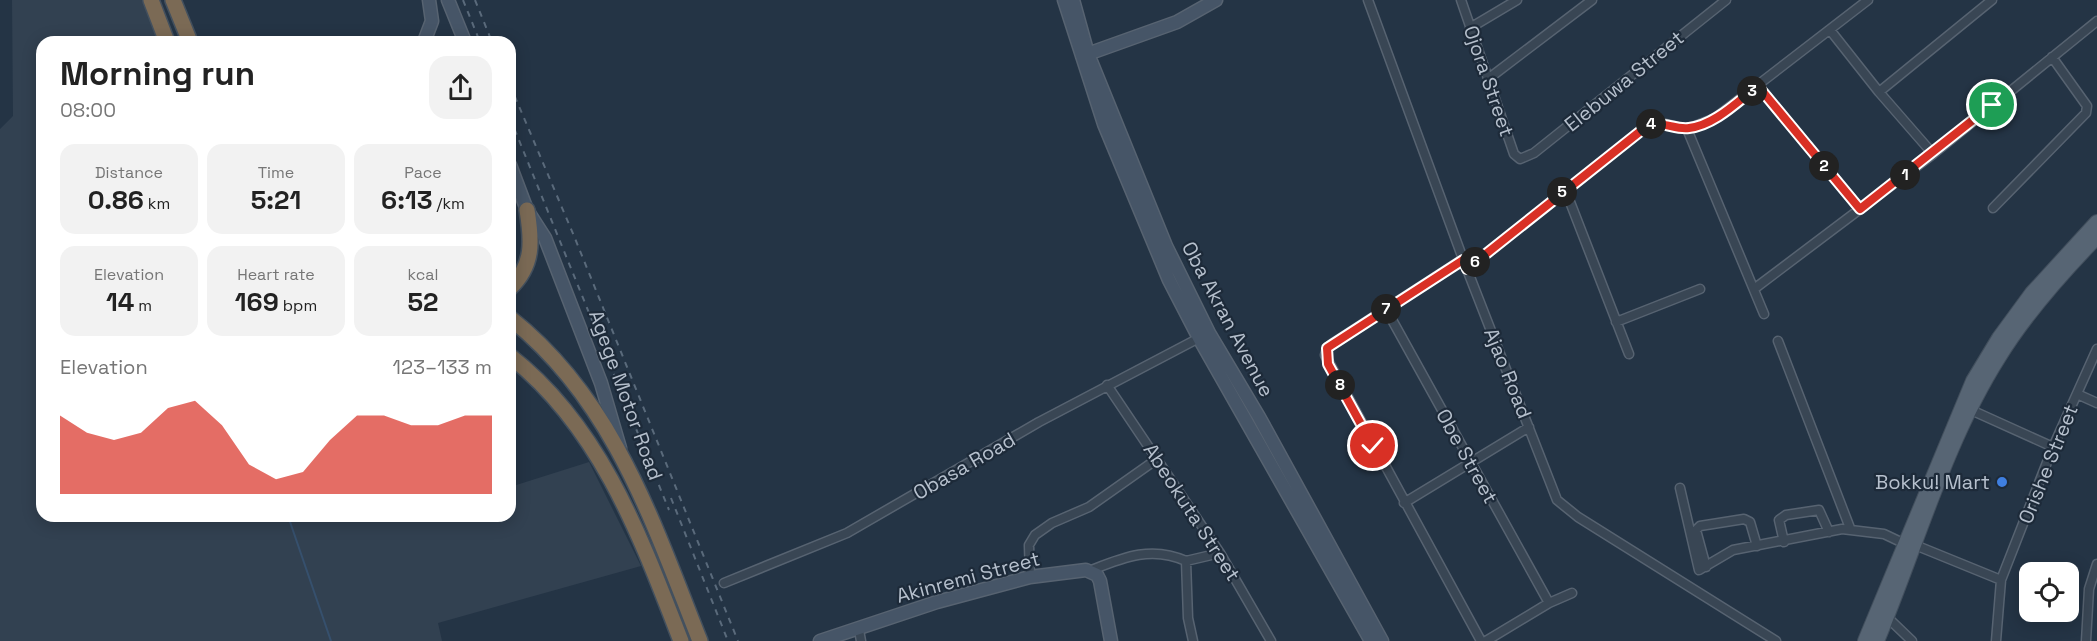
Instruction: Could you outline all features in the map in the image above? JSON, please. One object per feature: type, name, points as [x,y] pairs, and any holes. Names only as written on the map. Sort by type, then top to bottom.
[{"type":"highway","points":[[151,0],[165,36]]},
{"type":"highway","points":[[173,0],[188,36]]},
{"type":"highway","points":[[516,281],[526,269],[530,259],[527,210]]},
{"type":"highway","points":[[516,323],[554,358],[577,385],[621,452]]},
{"type":"highway","name":"Agege Motor Road","points":[[516,362],[556,402],[605,465],[642,541],[681,641]]},
{"type":"highway","name":"Agege Motor Road","points":[[621,452],[700,641]]},
{"type":"main road","points":[[426,36],[432,21],[429,0]]},
{"type":"main road","points":[[448,0],[463,36]]},
{"type":"main road","name":"Oba Akran Avenue","points":[[1064,0],[1138,180],[1188,292],[1382,641]]},
{"type":"main road","name":"Oba Akran Avenue","points":[[1073,0],[1085,55],[1128,184],[1169,280],[1199,338],[1371,641]]},
{"type":"main road","points":[[1085,55],[1177,22],[1216,0]]},
{"type":"main road","name":"Agege Motor Road","points":[[516,181],[527,210],[545,238],[592,360],[621,452]]},
{"type":"main road","points":[[1865,641],[1971,410],[1999,357],[2083,245],[2097,222]]},
{"type":"main road","points":[[1877,641],[1887,617],[1909,544],[1972,381],[2032,293],[2083,245],[2097,237]]},
{"type":"main road","points":[[1089,571],[1097,575],[1100,581],[1111,641]]},
{"type":"main road","name":"Akinremi Street","points":[[820,641],[860,635],[937,602],[1030,577],[1089,571]]},
{"type":"street","name":"Ajao Road","points":[[1368,0],[1463,260],[1552,493],[1562,506],[1776,641]]},
{"type":"street","name":"Ojora Street","points":[[1461,0],[1514,154],[1520,159]]},
{"type":"street","points":[[1470,28],[1517,0]]},
{"type":"street","points":[[1488,79],[1592,0]]},
{"type":"street","name":"Elebuwa Street","points":[[1520,159],[1534,153],[1726,0]]},
{"type":"street","points":[[1467,269],[1647,126],[1662,123],[1687,129],[1715,118],[1868,0]]},
{"type":"street","points":[[1879,92],[1992,0]]},
{"type":"street","points":[[1754,289],[1933,154],[2097,21]]},
{"type":"street","points":[[1830,30],[1879,92],[1933,154]]},
{"type":"street","points":[[1993,208],[2086,113],[2087,106],[2052,57]]},
{"type":"street","points":[[1758,86],[1860,209]]},
{"type":"street","points":[[1687,129],[1764,314]]},
{"type":"street","points":[[1565,189],[1629,354]]},
{"type":"street","points":[[1463,260],[1333,343],[1327,348],[1325,355],[1481,641]]},
{"type":"street","points":[[1616,322],[1700,289]]},
{"type":"street","name":"Obe Street","points":[[1386,309],[1549,603]]},
{"type":"street","name":"Obasa Road","points":[[724,584],[847,533],[1107,386],[1199,338]]},
{"type":"street","points":[[1778,341],[1818,450],[1850,528]]},
{"type":"street","name":"Orishe Street","points":[[1996,641],[2001,580],[2053,447],[2097,349]]},
{"type":"street","name":"Abeokuta Street","points":[[1107,386],[1220,553],[1271,641]]},
{"type":"street","points":[[2077,394],[2097,403]]},
{"type":"street","points":[[1971,410],[2053,447]]},
{"type":"street","points":[[1404,503],[1529,428]]},
{"type":"street","points":[[1030,577],[1029,545],[1035,535],[1089,507],[1157,459]]},
{"type":"street","points":[[1680,488],[1699,570],[1732,550],[1850,528],[1884,534],[2001,580]]},
{"type":"street","points":[[1784,542],[1779,520],[1786,515],[1819,510],[1829,532]]},
{"type":"street","points":[[1706,567],[1696,530],[1700,526],[1744,519],[1749,522],[1757,546]]},
{"type":"street","points":[[1089,571],[1125,557],[1155,552],[1186,561],[1220,553]]},
{"type":"street","points":[[1186,561],[1188,618],[1193,641]]},
{"type":"street","points":[[2086,641],[2086,607],[2097,564]]},
{"type":"street","points":[[1486,641],[1549,603],[1572,593]]},
{"type":"street","points":[[1887,617],[1912,641]]},
{"type":"shaded area","points":[[12,0],[142,0],[157,36],[36,36],[36,522],[516,522],[516,485],[589,462],[641,566],[438,623],[442,641],[0,641],[0,129],[13,116]]},
{"type":"waterway","points":[[290,522],[331,641]]},
{"type":"railway","points":[[463,0],[478,36]]},
{"type":"railway","points":[[475,0],[490,36]]},
{"type":"railway","points":[[516,99],[738,641]]},
{"type":"railway","points":[[516,133],[669,510]]},
{"type":"railway","points":[[671,498],[728,641]]},
{"type":"place","name":"Bokku! Mart","points":[[2002,482]]},
{"type":"route","points":[[1373,446],[1328,364],[1325,355],[1327,348],[1463,260],[1467,269],[1647,126],[1662,123],[1687,129],[1699,125],[1715,118],[1758,86],[1860,209],[1933,154],[1992,105]]}]
